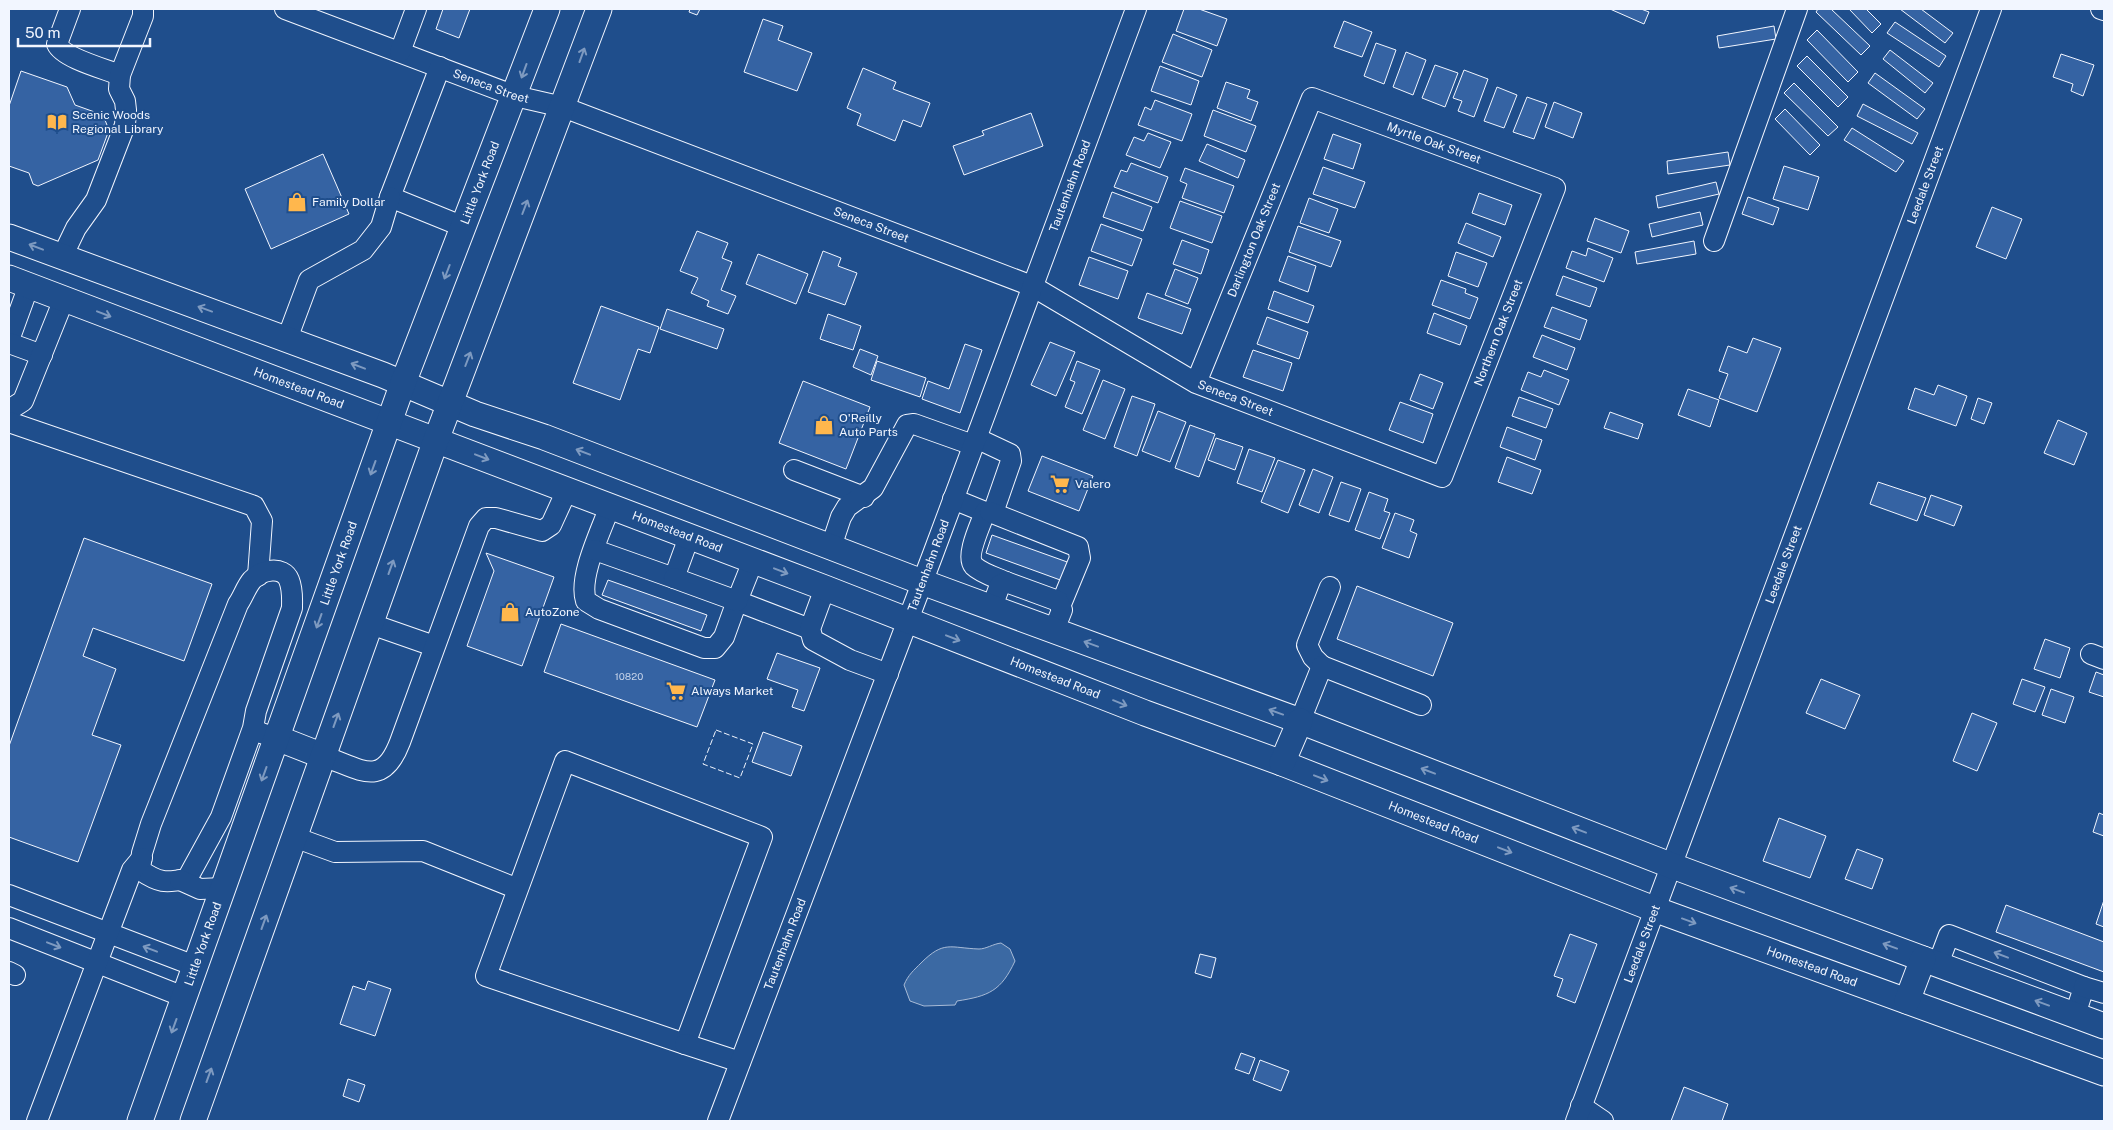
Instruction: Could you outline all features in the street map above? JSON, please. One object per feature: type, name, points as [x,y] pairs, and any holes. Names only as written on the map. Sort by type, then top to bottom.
[{"type":"main road","name":"Little York Road","points":[[140,1121],[403,383],[547,9]]},
{"type":"main road","points":[[193,1121],[436,440],[599,9]]},
{"type":"main road","points":[[9,237],[287,339],[403,383],[450,404],[553,441],[922,582],[1300,721],[1670,865],[2104,1026]]},
{"type":"main road","points":[[37,288],[62,257]]},
{"type":"main road","name":"Homestead Road","points":[[37,288],[908,620],[1145,713],[1282,763],[1654,909],[2104,1073]]},
{"type":"main road","points":[[1282,763],[1300,721]]},
{"type":"main road","points":[[277,738],[324,756]]},
{"type":"main road","points":[[1907,1001],[1930,961]]},
{"type":"street","points":[[70,9],[57,44],[59,49],[72,57],[120,75]]},
{"type":"street","points":[[62,257],[76,228],[96,200],[125,125],[126,110],[125,101],[119,89],[120,75],[143,16],[143,9]]},
{"type":"street","name":"Seneca Street","points":[[284,9],[515,96],[563,107],[1032,286],[1196,383],[1442,477]]},
{"type":"street","points":[[400,52],[416,9]]},
{"type":"street","name":"Tautenhahn Road","points":[[718,1121],[954,499],[1136,9]]},
{"type":"street","points":[[1714,241],[1797,9]]},
{"type":"street","name":"Leedale Street","points":[[1579,1114],[1670,865],[1991,9]]},
{"type":"street","points":[[287,339],[309,280],[363,250],[381,227],[390,197],[440,67]]},
{"type":"street","name":"Myrtle Oak Street","points":[[1312,98],[1555,188]]},
{"type":"street","name":"Darlington Oak Street","points":[[1196,383],[1312,98]]},
{"type":"street","name":"Northern Oak Street","points":[[1442,477],[1555,188]]},
{"type":"street","points":[[390,197],[464,226]]},
{"type":"street","points":[[37,288],[9,342],[42,355]]},
{"type":"street","points":[[9,410],[23,402],[42,355],[37,288]]},
{"type":"street","points":[[9,422],[254,506],[262,521],[258,576]]},
{"type":"street","points":[[831,547],[841,517],[847,507],[864,497],[873,488],[907,425],[914,424],[1006,451],[1010,454],[1012,461],[995,507],[988,512],[970,552],[971,561],[975,567],[1006,582],[1062,604]]},
{"type":"street","points":[[794,470],[864,497]]},
{"type":"street","points":[[324,756],[372,772],[381,771],[387,767],[396,752],[482,521],[486,518],[496,518],[542,531],[552,525],[567,490]]},
{"type":"street","points":[[954,499],[1078,547],[1080,558],[1054,630]]},
{"type":"street","points":[[610,506],[583,592],[586,601],[599,609],[704,648],[715,648],[724,637],[753,561]]},
{"type":"street","points":[[674,578],[689,537]]},
{"type":"street","points":[[595,550],[810,629]]},
{"type":"street","points":[[277,570],[289,578],[293,593],[292,608],[260,697],[253,728],[221,817],[200,859],[187,879],[167,883],[153,879],[140,870],[142,858],[169,777],[238,604],[253,580],[267,571],[277,570]]},
{"type":"street","points":[[992,607],[1000,585],[1006,582]]},
{"type":"street","points":[[1330,587],[1307,645],[1313,657],[1322,666],[1422,705]]},
{"type":"street","points":[[824,588],[810,629],[813,640],[820,645],[888,674]]},
{"type":"street","points":[[371,624],[434,646]]},
{"type":"street","points":[[1300,721],[1322,666]]},
{"type":"street","points":[[253,728],[261,734],[277,738]]},
{"type":"street","points":[[685,1044],[762,837],[565,761],[486,976],[685,1044],[740,1062]]},
{"type":"street","points":[[294,837],[335,852],[423,851],[518,889]]},
{"type":"street","points":[[37,1121],[132,870],[142,858]]},
{"type":"street","points":[[180,880],[200,889],[223,888]]},
{"type":"street","points":[[9,895],[195,966]]},
{"type":"street","points":[[9,928],[184,997]]},
{"type":"street","points":[[1930,961],[1949,935],[2104,993]]},
{"type":"street","points":[[2075,1015],[2084,987]]},
{"type":"street","points":[[1579,1114],[1602,1121]]},
{"type":"water","points":[[1001,943],[1010,949],[1015,961],[1005,979],[993,990],[978,997],[957,1001],[955,1005],[924,1006],[910,1001],[904,985],[909,975],[936,951],[948,947],[982,949]]},
{"type":"building","points":[[443,9],[470,9],[459,38],[436,29]]},
{"type":"building","points":[[690,9],[700,9],[697,15],[689,12]]},
{"type":"building","points":[[1184,9],[1199,9],[1227,19],[1217,46],[1176,31]]},
{"type":"building","points":[[1610,9],[1641,9],[1649,12],[1644,24]]},
{"type":"building","points":[[1818,9],[1831,9],[1870,46],[1861,55],[1816,12]]},
{"type":"building","points":[[1849,9],[1866,9],[1881,24],[1872,33]]},
{"type":"building","points":[[1900,9],[1921,9],[1953,33],[1945,43]]},
{"type":"building","points":[[763,19],[783,26],[778,40],[812,53],[797,91],[744,72]]},
{"type":"building","points":[[1344,21],[1372,32],[1362,57],[1334,47]]},
{"type":"building","points":[[1895,22],[1946,56],[1939,67],[1887,33]]},
{"type":"building","points":[[1774,26],[1776,39],[1719,48],[1717,36]]},
{"type":"building","points":[[1817,30],[1858,72],[1848,82],[1807,40]]},
{"type":"building","points":[[1173,34],[1212,50],[1202,77],[1162,62]]},
{"type":"building","points":[[1376,43],[1396,50],[1384,84],[1364,76]]},
{"type":"building","points":[[1890,50],[1933,83],[1925,93],[1883,59]]},
{"type":"building","points":[[1406,52],[1426,60],[1413,95],[1393,87]]},
{"type":"building","points":[[2061,54],[2094,65],[2083,96],[2071,91],[2073,84],[2053,77]]},
{"type":"building","points":[[1807,56],[1848,97],[1838,107],[1797,66]]},
{"type":"building","points":[[1435,65],[1458,73],[1445,107],[1422,98]]},
{"type":"building","points":[[1160,66],[1199,81],[1191,105],[1151,91]]},
{"type":"building","points":[[863,68],[896,82],[893,89],[930,103],[921,127],[903,120],[895,141],[857,125],[861,114],[847,108]]},
{"type":"building","points":[[1464,70],[1488,79],[1474,117],[1458,111],[1462,101],[1453,98]]},
{"type":"building","name":"Scenic Woods Regional Library","points":[[21,71],[67,87],[75,105],[103,115],[109,130],[98,160],[38,186],[33,184],[29,173],[9,166],[9,106]]},
{"type":"building","points":[[1875,73],[1925,109],[1917,119],[1868,83]]},
{"type":"building","points":[[1226,82],[1250,90],[1247,98],[1258,102],[1251,121],[1217,108]]},
{"type":"building","points":[[1794,83],[1838,127],[1828,136],[1784,93]]},
{"type":"building","points":[[1497,87],[1517,95],[1504,128],[1484,121]]},
{"type":"building","points":[[1527,97],[1547,104],[1534,139],[1513,132]]},
{"type":"building","points":[[1155,100],[1192,114],[1182,141],[1138,125],[1145,107],[1151,110]]},
{"type":"building","points":[[1554,102],[1582,113],[1573,138],[1545,127]]},
{"type":"building","points":[[1863,104],[1918,133],[1912,144],[1857,116]]},
{"type":"building","points":[[1785,109],[1820,145],[1810,155],[1775,119]]},
{"type":"building","points":[[1213,110],[1256,126],[1246,152],[1204,136]]},
{"type":"building","points":[[1031,113],[1043,146],[964,175],[953,146],[984,135],[982,131]]},
{"type":"building","points":[[1852,128],[1904,161],[1896,172],[1844,140]]},
{"type":"building","points":[[1148,133],[1171,142],[1160,168],[1126,155],[1134,137],[1144,141]]},
{"type":"building","points":[[1333,134],[1361,144],[1353,169],[1324,159]]},
{"type":"building","points":[[1207,144],[1245,160],[1238,178],[1199,161]]},
{"type":"building","points":[[1728,152],[1730,165],[1668,174],[1667,161]]},
{"type":"building","name":"Family Dollar","points":[[323,154],[349,214],[271,249],[245,189]]},
{"type":"building","points":[[1131,163],[1168,177],[1158,203],[1114,187],[1121,170],[1127,172]]},
{"type":"building","points":[[1784,166],[1819,177],[1808,210],[1773,199]]},
{"type":"building","points":[[1323,167],[1365,182],[1355,208],[1313,194]]},
{"type":"building","points":[[1185,168],[1234,186],[1224,213],[1182,198],[1187,184],[1180,181]]},
{"type":"building","points":[[1716,182],[1719,194],[1658,208],[1656,196]]},
{"type":"building","points":[[1112,192],[1152,207],[1143,231],[1103,217]]},
{"type":"building","points":[[1479,193],[1512,205],[1505,225],[1472,213]]},
{"type":"building","points":[[1748,197],[1779,208],[1773,225],[1742,214]]},
{"type":"building","points":[[1309,198],[1338,209],[1329,233],[1300,223]]},
{"type":"building","points":[[1180,201],[1222,216],[1212,243],[1170,228]]},
{"type":"building","points":[[1992,207],[2022,219],[2006,259],[1976,247]]},
{"type":"building","points":[[1700,212],[1703,225],[1652,237],[1649,224]]},
{"type":"building","points":[[1595,218],[1629,231],[1621,253],[1587,241]]},
{"type":"building","points":[[1466,223],[1501,237],[1493,257],[1458,243]]},
{"type":"building","points":[[1101,224],[1142,239],[1132,266],[1091,251]]},
{"type":"building","points":[[1298,226],[1341,241],[1331,267],[1289,252]]},
{"type":"building","points":[[697,231],[728,243],[722,258],[732,262],[721,290],[736,296],[728,314],[707,306],[709,301],[691,293],[698,278],[680,271]]},
{"type":"building","points":[[1182,240],[1209,250],[1201,274],[1173,264]]},
{"type":"building","points":[[1694,241],[1696,254],[1637,264],[1635,252]]},
{"type":"building","points":[[1588,248],[1613,258],[1604,282],[1566,268],[1572,251],[1586,256]]},
{"type":"building","points":[[823,251],[841,258],[838,266],[857,273],[845,305],[808,292]]},
{"type":"building","points":[[1456,252],[1487,263],[1478,287],[1448,276]]},
{"type":"building","points":[[758,254],[808,274],[796,304],[746,284]]},
{"type":"building","points":[[1288,256],[1316,266],[1308,292],[1279,281]]},
{"type":"building","points":[[1089,257],[1128,271],[1118,299],[1079,285]]},
{"type":"building","points":[[1175,269],[1198,278],[1188,304],[1165,295]]},
{"type":"building","points":[[1563,276],[1597,288],[1590,307],[1556,295]]},
{"type":"building","points":[[1441,280],[1466,289],[1465,293],[1478,298],[1470,319],[1432,305]]},
{"type":"building","points":[[1274,291],[1314,306],[1308,323],[1268,309]]},
{"type":"building","points":[[1147,293],[1191,309],[1182,334],[1138,318]]},
{"type":"building","points":[[601,306],[659,327],[650,353],[638,349],[620,400],[573,383]]},
{"type":"building","points":[[1552,307],[1587,320],[1580,340],[1544,327]]},
{"type":"building","points":[[667,309],[724,329],[717,349],[660,329]]},
{"type":"building","points":[[1434,313],[1467,326],[1460,345],[1427,333]]},
{"type":"building","points":[[828,314],[861,326],[853,350],[820,339]]},
{"type":"building","points":[[1267,317],[1308,332],[1299,359],[1257,344]]},
{"type":"building","points":[[1542,335],[1575,348],[1567,370],[1533,357]]},
{"type":"building","points":[[1753,338],[1781,348],[1757,412],[1719,398],[1728,374],[1719,371],[1728,346],[1747,353]]},
{"type":"building","points":[[1050,342],[1075,352],[1056,396],[1031,385]]},
{"type":"building","points":[[965,344],[982,350],[960,413],[922,399],[928,381],[949,389]]},
{"type":"building","points":[[860,349],[878,356],[871,375],[853,367]]},
{"type":"building","points":[[1253,350],[1292,363],[1283,391],[1243,377]]},
{"type":"building","points":[[877,361],[926,378],[920,397],[871,380]]},
{"type":"building","points":[[1077,361],[1100,370],[1082,414],[1065,407],[1075,382],[1070,380]]},
{"type":"building","points":[[1544,370],[1569,380],[1559,405],[1521,390],[1528,372],[1541,377]]},
{"type":"building","points":[[1420,374],[1443,383],[1433,409],[1410,400]]},
{"type":"building","points":[[1103,380],[1125,389],[1105,439],[1083,430]]},
{"type":"building","name":"O'Reilly Auto Parts","points":[[803,381],[870,407],[846,469],[779,443]]},
{"type":"building","points":[[1938,385],[1967,396],[1956,426],[1908,409],[1915,388],[1934,395]]},
{"type":"building","points":[[1688,389],[1719,400],[1710,427],[1678,415]]},
{"type":"building","points":[[1132,396],[1155,404],[1137,456],[1114,447]]},
{"type":"building","points":[[1519,397],[1553,409],[1546,428],[1512,416]]},
{"type":"building","points":[[1978,398],[1992,403],[1984,424],[1971,419]]},
{"type":"building","points":[[1400,402],[1433,414],[1423,443],[1389,430]]},
{"type":"building","points":[[1158,411],[1186,422],[1170,462],[1142,451]]},
{"type":"building","points":[[1610,412],[1643,424],[1638,439],[1604,428]]},
{"type":"building","points":[[2058,420],[2087,433],[2074,465],[2044,453]]},
{"type":"building","points":[[1190,425],[1215,434],[1199,477],[1175,468]]},
{"type":"building","points":[[1507,427],[1542,440],[1535,460],[1500,447]]},
{"type":"building","points":[[1216,438],[1243,447],[1235,470],[1208,460]]},
{"type":"building","points":[[1249,449],[1275,458],[1262,492],[1237,483]]},
{"type":"building","name":"Valero","points":[[1042,456],[1093,476],[1079,511],[1028,491]]},
{"type":"building","points":[[1507,457],[1541,470],[1532,494],[1498,482]]},
{"type":"building","points":[[1278,460],[1305,470],[1288,513],[1261,502]]},
{"type":"building","points":[[1313,469],[1333,477],[1319,513],[1299,505]]},
{"type":"building","points":[[1341,482],[1361,489],[1349,522],[1329,515]]},
{"type":"building","points":[[1878,482],[1926,498],[1917,521],[1870,504]]},
{"type":"building","points":[[1369,492],[1388,499],[1384,511],[1390,513],[1380,539],[1355,530]]},
{"type":"building","points":[[1931,495],[1962,506],[1954,526],[1924,515]]},
{"type":"building","points":[[1395,513],[1414,520],[1410,531],[1417,534],[1409,558],[1382,548]]},
{"type":"building","points":[[992,535],[1070,563],[1063,581],[986,553]]},
{"type":"building","points":[[84,538],[212,584],[184,661],[93,628],[83,656],[116,669],[92,735],[121,745],[78,862],[9,837],[9,746]]},
{"type":"building","name":"AutoZone","points":[[486,553],[554,577],[522,666],[467,646],[494,571]]},
{"type":"building","points":[[608,580],[707,615],[701,631],[602,595]]},
{"type":"building","points":[[1357,586],[1453,623],[1433,676],[1337,639]]},
{"type":"building","points":[[561,624],[715,680],[697,727],[544,672]]},
{"type":"building","points":[[2045,639],[2070,648],[2060,678],[2034,669]]},
{"type":"building","points":[[777,653],[820,668],[804,711],[792,707],[798,690],[767,679]]},
{"type":"building","points":[[2096,672],[2104,675],[2104,697],[2089,692]]},
{"type":"building","points":[[1821,679],[1860,695],[1845,729],[1806,713]]},
{"type":"building","points":[[2022,679],[2045,687],[2035,712],[2013,704]]},
{"type":"building","points":[[2051,689],[2074,697],[2065,723],[2042,715]]},
{"type":"building","points":[[1972,713],[1997,723],[1977,771],[1953,761]]},
{"type":"building","points":[[763,732],[802,746],[791,776],[752,762]]},
{"type":"building","points":[[2099,813],[2104,815],[2104,836],[2093,832]]},
{"type":"building","points":[[1779,818],[1826,836],[1810,878],[1763,861]]},
{"type":"building","points":[[1857,849],[1883,859],[1872,889],[1845,879]]},
{"type":"building","points":[[2104,900],[2104,927],[2096,924]]},
{"type":"building","points":[[2006,905],[2104,942],[2104,972],[1996,932]]},
{"type":"building","points":[[1570,934],[1597,944],[1575,1003],[1557,996],[1563,979],[1554,976]]},
{"type":"building","points":[[1200,954],[1216,958],[1211,978],[1195,973]]},
{"type":"building","points":[[368,981],[391,989],[375,1036],[340,1024],[353,986],[365,990]]},
{"type":"building","points":[[1241,1053],[1255,1058],[1249,1074],[1235,1069]]},
{"type":"building","points":[[1260,1060],[1289,1071],[1281,1091],[1253,1080]]},
{"type":"building","points":[[348,1079],[365,1085],[359,1102],[343,1096]]},
{"type":"building","points":[[1684,1087],[1728,1104],[1722,1121],[1671,1121]]},
{"type":"fence","points":[[716,730],[753,744],[740,778],[703,764],[716,730]]},
{"type":"place","name":"Scenic Woods Regional Library","points":[[57,122]]},
{"type":"place","name":"Family Dollar","points":[[297,202]]},
{"type":"place","name":"O'Reilly Auto Parts","points":[[824,425]]},
{"type":"place","name":"Valero","points":[[1060,484]]},
{"type":"place","name":"AutoZone","points":[[510,612]]},
{"type":"place","name":"Always Market","points":[[676,691]]}]
